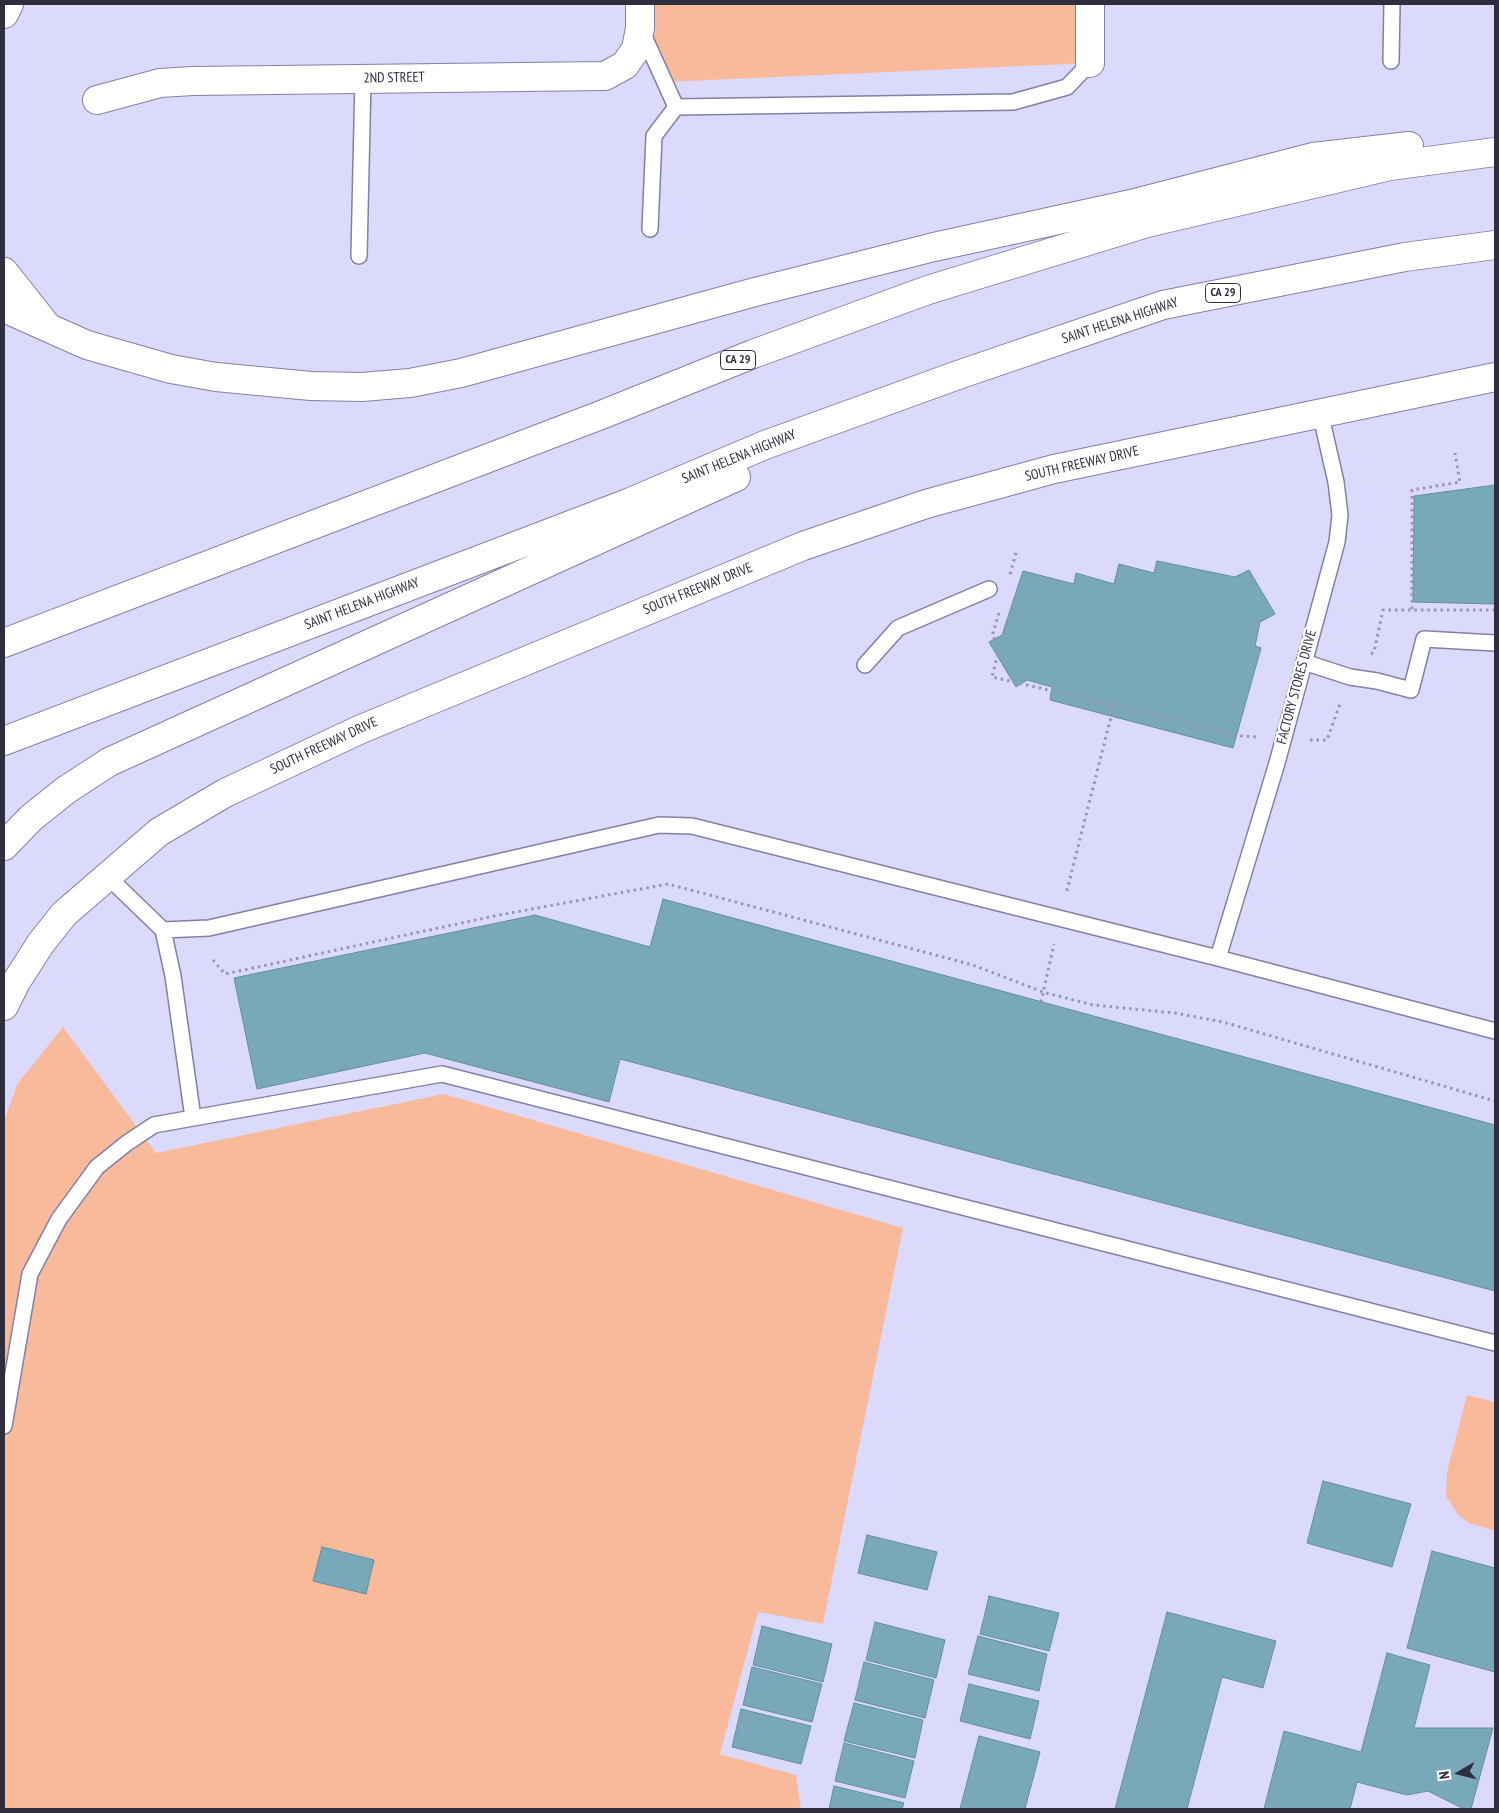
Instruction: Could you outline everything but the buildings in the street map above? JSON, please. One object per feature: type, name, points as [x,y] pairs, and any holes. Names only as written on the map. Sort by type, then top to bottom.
[{"type":"main road","points":[[4,14],[9,4]]},
{"type":"main road","points":[[1090,4],[1090,63]]},
{"type":"main road","name":"2ND STREET","points":[[97,100],[160,83],[193,80],[605,76],[625,65],[636,49],[640,16]]},
{"type":"main road","points":[[4,308],[87,345],[125,357],[216,378],[362,387],[410,383],[461,373],[755,292],[934,247],[1131,204],[1313,157],[1453,140],[1495,139]]},
{"type":"main road","name":"CA 29","points":[[4,643],[601,415],[753,354],[928,290],[1146,223],[1390,166],[1495,152]]},
{"type":"main road","name":"SAINT HELENA HIGHWAY","points":[[4,741],[628,503],[765,445],[958,375],[1163,305],[1405,256],[1495,245]]},
{"type":"main road","points":[[4,272],[48,329]]},
{"type":"main road","points":[[4,846],[31,818],[66,790],[109,762],[958,375]]},
{"type":"main road","name":"SOUTH FREEWAY DRIVE","points":[[4,1006],[16,982],[64,914],[159,832],[234,788],[359,730],[803,546],[926,504],[1054,469],[1495,377]]},
{"type":"lane","points":[[1391,61],[1392,4]]},
{"type":"lane","points":[[640,16],[676,107]]},
{"type":"lane","points":[[676,107],[1013,102],[1067,87],[1090,63]]},
{"type":"lane","points":[[359,256],[363,79]]},
{"type":"lane","points":[[650,229],[654,136],[676,107]]},
{"type":"lane","name":"FACTORY STORES DRIVE","points":[[1218,958],[1277,763],[1337,542],[1340,515],[1336,482],[1320,412]]},
{"type":"lane","points":[[865,665],[898,628],[988,589]]},
{"type":"lane","points":[[1304,662],[1350,677],[1376,681],[1411,690],[1424,639],[1495,643]]},
{"type":"lane","points":[[163,930],[209,928],[659,825],[692,826],[1218,958],[1495,1031]]},
{"type":"lane","points":[[107,876],[163,930],[173,976],[193,1118]]},
{"type":"lane","points":[[4,1426],[7,1373],[30,1274],[65,1212],[97,1167],[127,1143],[154,1125],[442,1074],[1495,1342]]},
{"type":"path","points":[[1412,609],[1412,490],[1460,482],[1454,453]]},
{"type":"path","points":[[1007,584],[1017,548]]},
{"type":"path","points":[[1000,610],[992,636],[1000,645],[992,677],[1114,705],[1041,1002]]},
{"type":"path","points":[[213,960],[225,974],[494,916],[668,884],[974,965],[1043,992],[1093,1005],[1174,1013],[1223,1022],[1495,1101]]},
{"type":"shaded area","points":[[640,4],[1090,4],[1090,63],[664,82]]},
{"type":"shaded area","points":[[63,1027],[156,1153],[444,1094],[903,1228],[823,1624],[758,1612],[720,1754],[796,1775],[801,1809],[4,1809],[4,1120],[18,1083]]},
{"type":"shaded area","points":[[1467,1395],[1495,1402],[1495,1531],[1469,1523],[1459,1516],[1446,1496],[1447,1472]]}]
